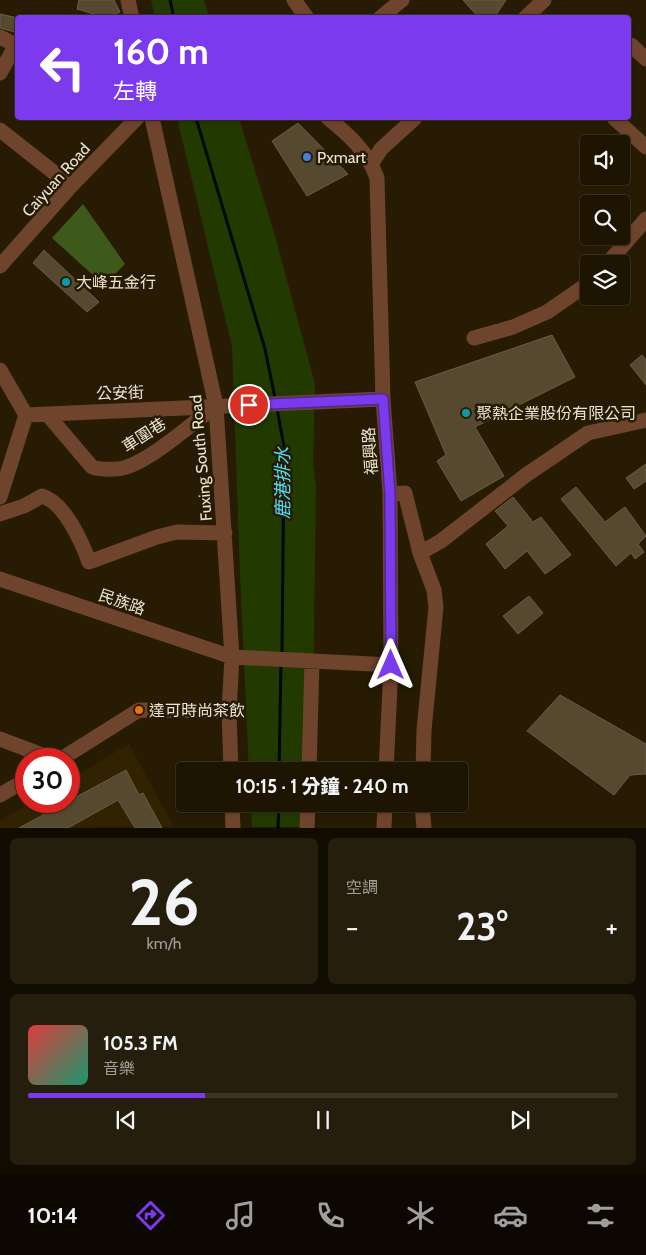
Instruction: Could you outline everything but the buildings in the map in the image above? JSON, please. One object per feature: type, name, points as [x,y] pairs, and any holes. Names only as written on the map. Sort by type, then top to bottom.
[{"type":"street","points":[[128,0],[131,15]]},
{"type":"street","points":[[294,0],[305,15]]},
{"type":"street","points":[[384,15],[402,0]]},
{"type":"street","points":[[528,15],[544,0]]},
{"type":"street","points":[[0,37],[15,45]]},
{"type":"street","points":[[631,45],[646,59]]},
{"type":"street","points":[[0,73],[15,48]]},
{"type":"street","name":"Caiyuan Road","points":[[0,266],[71,186],[136,120]]},
{"type":"street","name":"Fuxing South Road","points":[[152,120],[216,406],[232,657],[229,711],[231,762]]},
{"type":"street","name":"福興路","points":[[330,120],[365,152],[372,163],[377,178],[383,399],[390,494],[391,665],[386,762]]},
{"type":"street","points":[[372,163],[381,149],[413,120]]},
{"type":"street","points":[[616,120],[646,147]]},
{"type":"street","points":[[0,130],[71,186]]},
{"type":"street","points":[[614,255],[646,219]]},
{"type":"street","points":[[474,338],[513,326],[547,312],[580,288]]},
{"type":"street","points":[[0,370],[26,414],[0,497]]},
{"type":"street","name":"公安街","points":[[26,414],[383,399]]},
{"type":"street","name":"車圍巷","points":[[47,414],[92,467],[100,470],[125,468],[143,458],[216,406]]},
{"type":"street","points":[[420,553],[441,541],[526,476],[588,433],[646,420]]},
{"type":"street","points":[[390,494],[405,494],[420,553],[434,590],[436,608],[424,730],[423,762]]},
{"type":"street","points":[[0,514],[24,506],[42,496],[46,497],[56,505],[79,535],[89,562],[157,537],[177,532],[225,533]]},
{"type":"street","name":"民族路","points":[[0,579],[232,657],[391,665]]},
{"type":"street","points":[[309,762],[312,661]]},
{"type":"street","points":[[79,748],[139,710],[229,711]]},
{"type":"street","points":[[0,739],[24,748]]},
{"type":"street","points":[[0,795],[15,786]]},
{"type":"street","points":[[232,812],[233,828]]},
{"type":"street","points":[[307,828],[308,812]]},
{"type":"street","points":[[384,828],[385,812]]},
{"type":"street","points":[[423,812],[424,828]]},
{"type":"shaded area","points":[[129,744],[174,827],[0,828],[0,821],[15,812],[80,813],[80,773]]},
{"type":"green space","points":[[151,0],[204,0],[208,15],[155,15]]},
{"type":"green space","points":[[177,120],[240,120],[275,236],[315,384],[313,464],[316,487],[312,762],[249,762],[232,346]]},
{"type":"green space","points":[[83,204],[125,264],[104,285],[52,238]]},
{"type":"green space","points":[[251,812],[312,812],[312,827],[252,827]]},
{"type":"waterway","name":"鹿港排水","points":[[170,0],[173,15]]},
{"type":"waterway","name":"鹿港排水","points":[[197,120],[265,349],[275,398]]},
{"type":"waterway","name":"鹿港排水","points":[[277,409],[284,446],[282,655]]},
{"type":"waterway","name":"鹿港排水","points":[[279,762],[281,664]]},
{"type":"waterway","name":"鹿港排水","points":[[278,828],[279,812]]},
{"type":"place","name":"Pxmart","points":[[307,157]]},
{"type":"place","name":"大峰五金行","points":[[66,282]]},
{"type":"place","name":"聚熱企業股份有限公司","points":[[466,413]]},
{"type":"place","name":"達可時尚茶飲","points":[[139,710]]},
{"type":"route","points":[[249,405],[383,399],[390,494],[391,665]]}]
